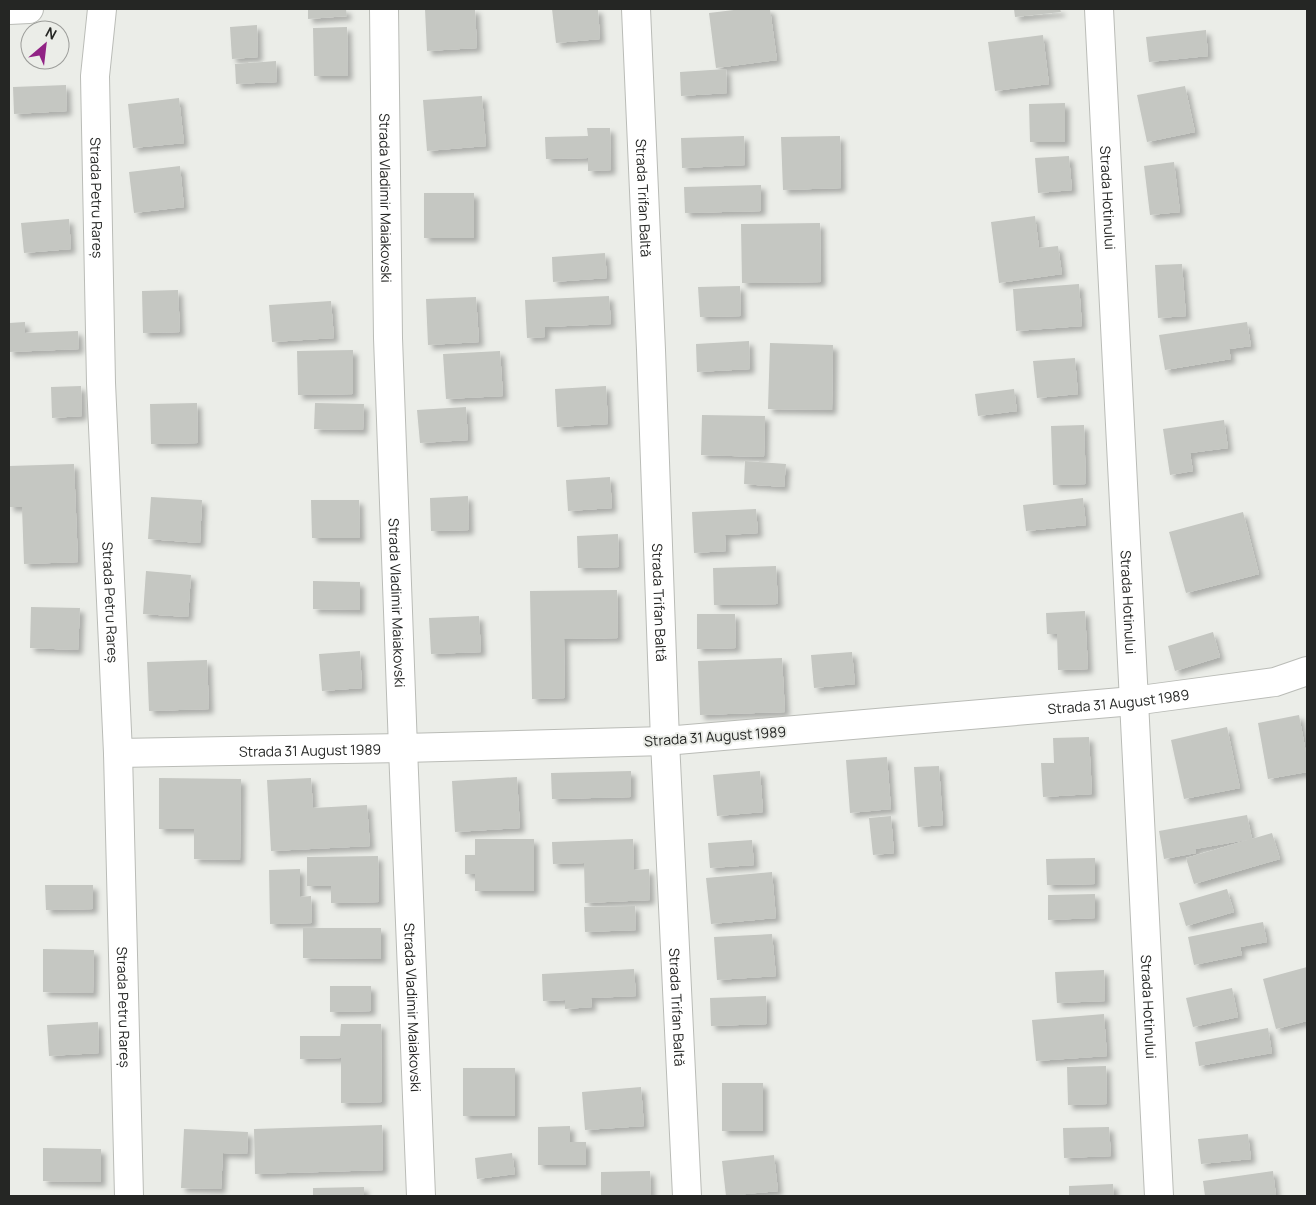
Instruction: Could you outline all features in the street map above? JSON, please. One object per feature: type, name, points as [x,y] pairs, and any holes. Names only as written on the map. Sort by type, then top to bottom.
[{"type":"street","points":[[9,10],[29,9]]},
{"type":"street","name":"Strada Petru Rareș","points":[[102,9],[96,76],[100,374],[118,753],[129,1196]]},
{"type":"street","name":"Strada Vladimir Maiakovski","points":[[384,9],[388,338],[421,1196]]},
{"type":"street","name":"Strada Trifan Baltă","points":[[636,9],[652,350],[665,741],[688,1196]]},
{"type":"street","name":"Strada Hotinului","points":[[1099,9],[1159,1196]]},
{"type":"street","name":"Strada 31 August 1989","points":[[118,753],[665,741],[1134,702],[1275,682],[1307,671]]},
{"type":"building","points":[[308,9],[346,9],[347,16],[308,19]]},
{"type":"building","points":[[425,9],[475,9],[477,48],[427,51]]},
{"type":"building","points":[[552,9],[598,9],[600,39],[556,43]]},
{"type":"building","points":[[742,9],[770,9],[777,60],[716,68],[709,13]]},
{"type":"building","points":[[1014,9],[1060,9],[1061,12],[1015,17]]},
{"type":"building","points":[[257,25],[258,57],[232,59],[230,27]]},
{"type":"building","points":[[347,27],[348,76],[314,76],[313,28]]},
{"type":"building","points":[[1206,30],[1208,56],[1149,62],[1146,37]]},
{"type":"building","points":[[1043,35],[1049,84],[995,91],[988,42]]},
{"type":"building","points":[[276,61],[277,82],[236,84],[235,64]]},
{"type":"building","points":[[726,69],[727,93],[681,96],[680,72]]},
{"type":"building","points":[[66,85],[67,111],[14,114],[13,87]]},
{"type":"building","points":[[1185,86],[1195,132],[1147,142],[1137,95]]},
{"type":"building","points":[[482,96],[486,146],[427,151],[423,100]]},
{"type":"building","points":[[179,98],[184,143],[133,148],[128,104]]},
{"type":"building","points":[[1065,103],[1065,142],[1030,142],[1029,104]]},
{"type":"building","points":[[587,128],[610,128],[611,170],[588,171],[588,158],[546,159],[545,137],[588,136]]},
{"type":"building","points":[[744,136],[745,165],[682,168],[681,138]]},
{"type":"building","points":[[840,136],[841,188],[783,190],[781,137]]},
{"type":"building","points":[[1069,156],[1072,190],[1038,193],[1035,158]]},
{"type":"building","points":[[1174,162],[1180,212],[1150,215],[1144,166]]},
{"type":"building","points":[[180,166],[184,207],[134,213],[129,172]]},
{"type":"building","points":[[761,185],[761,211],[685,213],[684,187]]},
{"type":"building","points":[[424,193],[474,193],[474,238],[424,238]]},
{"type":"building","points":[[1035,216],[1039,248],[1058,246],[1062,274],[999,283],[991,222]]},
{"type":"building","points":[[69,219],[71,249],[24,253],[21,223]]},
{"type":"building","points":[[820,223],[821,282],[742,283],[741,224]]},
{"type":"building","points":[[605,253],[607,278],[553,282],[552,257]]},
{"type":"building","points":[[1182,264],[1186,316],[1158,318],[1155,265]]},
{"type":"building","points":[[1079,284],[1082,326],[1016,331],[1013,289]]},
{"type":"building","points":[[740,286],[741,316],[700,317],[698,287]]},
{"type":"building","points":[[178,290],[180,332],[143,333],[142,291]]},
{"type":"building","points":[[609,296],[611,324],[545,327],[545,337],[527,338],[525,300]]},
{"type":"building","points":[[476,297],[479,342],[428,345],[426,299]]},
{"type":"building","points":[[331,301],[334,338],[272,342],[269,305]]},
{"type":"building","points":[[25,322],[25,333],[78,331],[79,349],[9,352],[9,323]]},
{"type":"building","points":[[1247,322],[1251,346],[1229,349],[1231,359],[1165,370],[1159,335]]},
{"type":"building","points":[[749,341],[750,369],[697,372],[696,344]]},
{"type":"building","points":[[770,343],[833,345],[832,410],[768,409]]},
{"type":"building","points":[[353,350],[353,394],[298,395],[297,351]]},
{"type":"building","points":[[500,351],[503,396],[446,399],[443,354]]},
{"type":"building","points":[[1075,358],[1078,394],[1037,398],[1033,361]]},
{"type":"building","points":[[81,386],[82,416],[52,418],[51,387]]},
{"type":"building","points":[[606,386],[608,424],[557,427],[555,389]]},
{"type":"building","points":[[1014,389],[1017,411],[978,416],[975,394]]},
{"type":"building","points":[[197,403],[198,443],[151,444],[150,404]]},
{"type":"building","points":[[315,403],[364,404],[363,430],[314,429]]},
{"type":"building","points":[[466,407],[468,440],[420,443],[417,410]]},
{"type":"building","points":[[702,415],[765,416],[764,457],[701,455]]},
{"type":"building","points":[[1224,420],[1228,448],[1190,453],[1193,471],[1170,475],[1163,429]]},
{"type":"building","points":[[1084,425],[1086,484],[1053,485],[1051,426]]},
{"type":"building","points":[[745,461],[786,464],[784,487],[744,484]]},
{"type":"building","points":[[74,464],[78,562],[24,564],[22,507],[9,507],[9,466]]},
{"type":"building","points":[[610,477],[612,508],[568,511],[566,480]]},
{"type":"building","points":[[468,496],[469,530],[431,531],[430,498]]},
{"type":"building","points":[[151,497],[202,500],[200,543],[148,539]]},
{"type":"building","points":[[1083,498],[1086,525],[1026,531],[1023,505]]},
{"type":"building","points":[[311,500],[359,500],[360,538],[312,538]]},
{"type":"building","points":[[756,509],[758,533],[725,535],[726,551],[694,553],[692,512]]},
{"type":"building","points":[[1243,512],[1259,574],[1186,593],[1169,532]]},
{"type":"building","points":[[618,534],[619,567],[578,568],[577,536]]},
{"type":"building","points":[[776,566],[778,604],[714,605],[713,568]]},
{"type":"building","points":[[146,571],[191,575],[188,617],[143,614]]},
{"type":"building","points":[[313,581],[360,582],[360,610],[313,609]]},
{"type":"building","points":[[617,590],[618,638],[564,639],[565,698],[532,699],[530,591]]},
{"type":"building","points":[[31,607],[80,608],[78,650],[30,648]]},
{"type":"building","points":[[1085,611],[1088,669],[1058,670],[1057,634],[1047,634],[1046,613]]},
{"type":"building","points":[[697,614],[735,614],[736,648],[697,649]]},
{"type":"building","points":[[479,616],[481,652],[431,654],[429,618]]},
{"type":"building","points":[[1213,632],[1220,657],[1175,671],[1168,646]]},
{"type":"building","points":[[360,651],[362,688],[322,691],[319,654]]},
{"type":"building","points":[[852,652],[855,684],[814,688],[811,655]]},
{"type":"building","points":[[782,658],[785,712],[700,715],[698,661]]},
{"type":"building","points":[[207,660],[209,709],[149,711],[147,662]]},
{"type":"building","points":[[1299,715],[1307,758],[1307,772],[1268,779],[1258,723]]},
{"type":"building","points":[[1227,727],[1240,788],[1184,799],[1171,740]]},
{"type":"building","points":[[1089,737],[1092,794],[1043,797],[1041,763],[1054,763],[1053,738]]},
{"type":"building","points":[[887,757],[891,809],[850,813],[846,760]]},
{"type":"building","points":[[939,766],[943,825],[918,827],[914,767]]},
{"type":"building","points":[[631,771],[631,797],[552,799],[551,773]]},
{"type":"building","points":[[760,771],[763,812],[717,816],[713,775]]},
{"type":"building","points":[[517,777],[520,828],[455,832],[452,781]]},
{"type":"building","points":[[159,778],[241,779],[240,860],[194,859],[194,829],[159,829]]},
{"type":"building","points":[[311,778],[313,808],[367,805],[370,846],[271,851],[267,780]]},
{"type":"building","points":[[1247,815],[1252,839],[1195,849],[1196,853],[1164,859],[1159,831]]},
{"type":"building","points":[[891,816],[894,853],[873,855],[869,818]]},
{"type":"building","points":[[1272,833],[1280,859],[1194,884],[1186,858]]},
{"type":"building","points":[[475,839],[534,839],[534,891],[475,891],[475,874],[465,874],[465,855],[475,855]]},
{"type":"building","points":[[633,839],[634,870],[649,869],[650,900],[585,903],[584,863],[553,864],[552,842]]},
{"type":"building","points":[[752,840],[754,865],[710,868],[708,843]]},
{"type":"building","points":[[378,856],[379,902],[331,903],[331,886],[307,886],[307,857]]},
{"type":"building","points":[[1095,858],[1095,884],[1047,885],[1046,859]]},
{"type":"building","points":[[300,869],[300,897],[311,896],[312,923],[270,924],[269,870]]},
{"type":"building","points":[[772,872],[776,918],[711,924],[706,878]]},
{"type":"building","points":[[45,885],[93,885],[93,909],[46,910]]},
{"type":"building","points":[[1227,889],[1234,912],[1186,926],[1179,903]]},
{"type":"building","points":[[1095,894],[1095,918],[1048,920],[1048,895]]},
{"type":"building","points":[[635,906],[636,930],[585,932],[584,907]]},
{"type":"building","points":[[1263,922],[1267,942],[1240,947],[1242,955],[1194,965],[1188,937]]},
{"type":"building","points":[[303,928],[381,928],[381,959],[303,958]]},
{"type":"building","points":[[772,934],[776,976],[717,980],[714,937]]},
{"type":"building","points":[[43,949],[94,950],[93,993],[43,992]]},
{"type":"building","points":[[1307,967],[1307,1021],[1276,1029],[1263,979]]},
{"type":"building","points":[[634,969],[636,996],[591,998],[592,1007],[565,1009],[565,1000],[543,1001],[542,974]]},
{"type":"building","points":[[1104,970],[1105,1001],[1057,1003],[1055,972]]},
{"type":"building","points":[[330,986],[371,986],[371,1011],[330,1012]]},
{"type":"building","points":[[1232,988],[1238,1017],[1193,1027],[1186,998]]},
{"type":"building","points":[[766,996],[767,1024],[711,1026],[710,998]]},
{"type":"building","points":[[1104,1014],[1107,1056],[1036,1061],[1032,1020]]},
{"type":"building","points":[[98,1022],[99,1053],[49,1056],[47,1025]]},
{"type":"building","points":[[341,1024],[381,1024],[382,1102],[341,1103],[341,1058],[300,1059],[300,1036],[340,1036]]},
{"type":"building","points":[[1268,1028],[1272,1053],[1199,1066],[1195,1042]]},
{"type":"building","points":[[1106,1066],[1107,1104],[1068,1105],[1067,1067]]},
{"type":"building","points":[[463,1068],[515,1068],[515,1116],[463,1116]]},
{"type":"building","points":[[722,1083],[763,1083],[763,1131],[722,1131]]},
{"type":"building","points":[[641,1087],[644,1126],[585,1130],[582,1092]]},
{"type":"building","points":[[382,1125],[383,1170],[255,1174],[254,1129]]},
{"type":"building","points":[[570,1126],[570,1142],[586,1142],[586,1165],[538,1165],[538,1127]]},
{"type":"building","points":[[1109,1127],[1111,1156],[1064,1158],[1063,1128]]},
{"type":"building","points":[[184,1129],[248,1132],[247,1154],[223,1153],[221,1189],[181,1188]]},
{"type":"building","points":[[1248,1134],[1251,1159],[1201,1164],[1198,1139]]},
{"type":"building","points":[[43,1148],[101,1149],[101,1182],[43,1181]]},
{"type":"building","points":[[512,1153],[515,1174],[477,1179],[475,1158]]},
{"type":"building","points":[[774,1155],[778,1191],[726,1196],[722,1161]]},
{"type":"building","points":[[650,1171],[651,1196],[601,1196],[601,1172]]},
{"type":"building","points":[[1273,1171],[1276,1196],[1205,1196],[1203,1181]]},
{"type":"building","points":[[1113,1184],[1114,1196],[1069,1196],[1069,1186]]},
{"type":"building","points":[[364,1187],[364,1196],[313,1196],[313,1188]]}]
